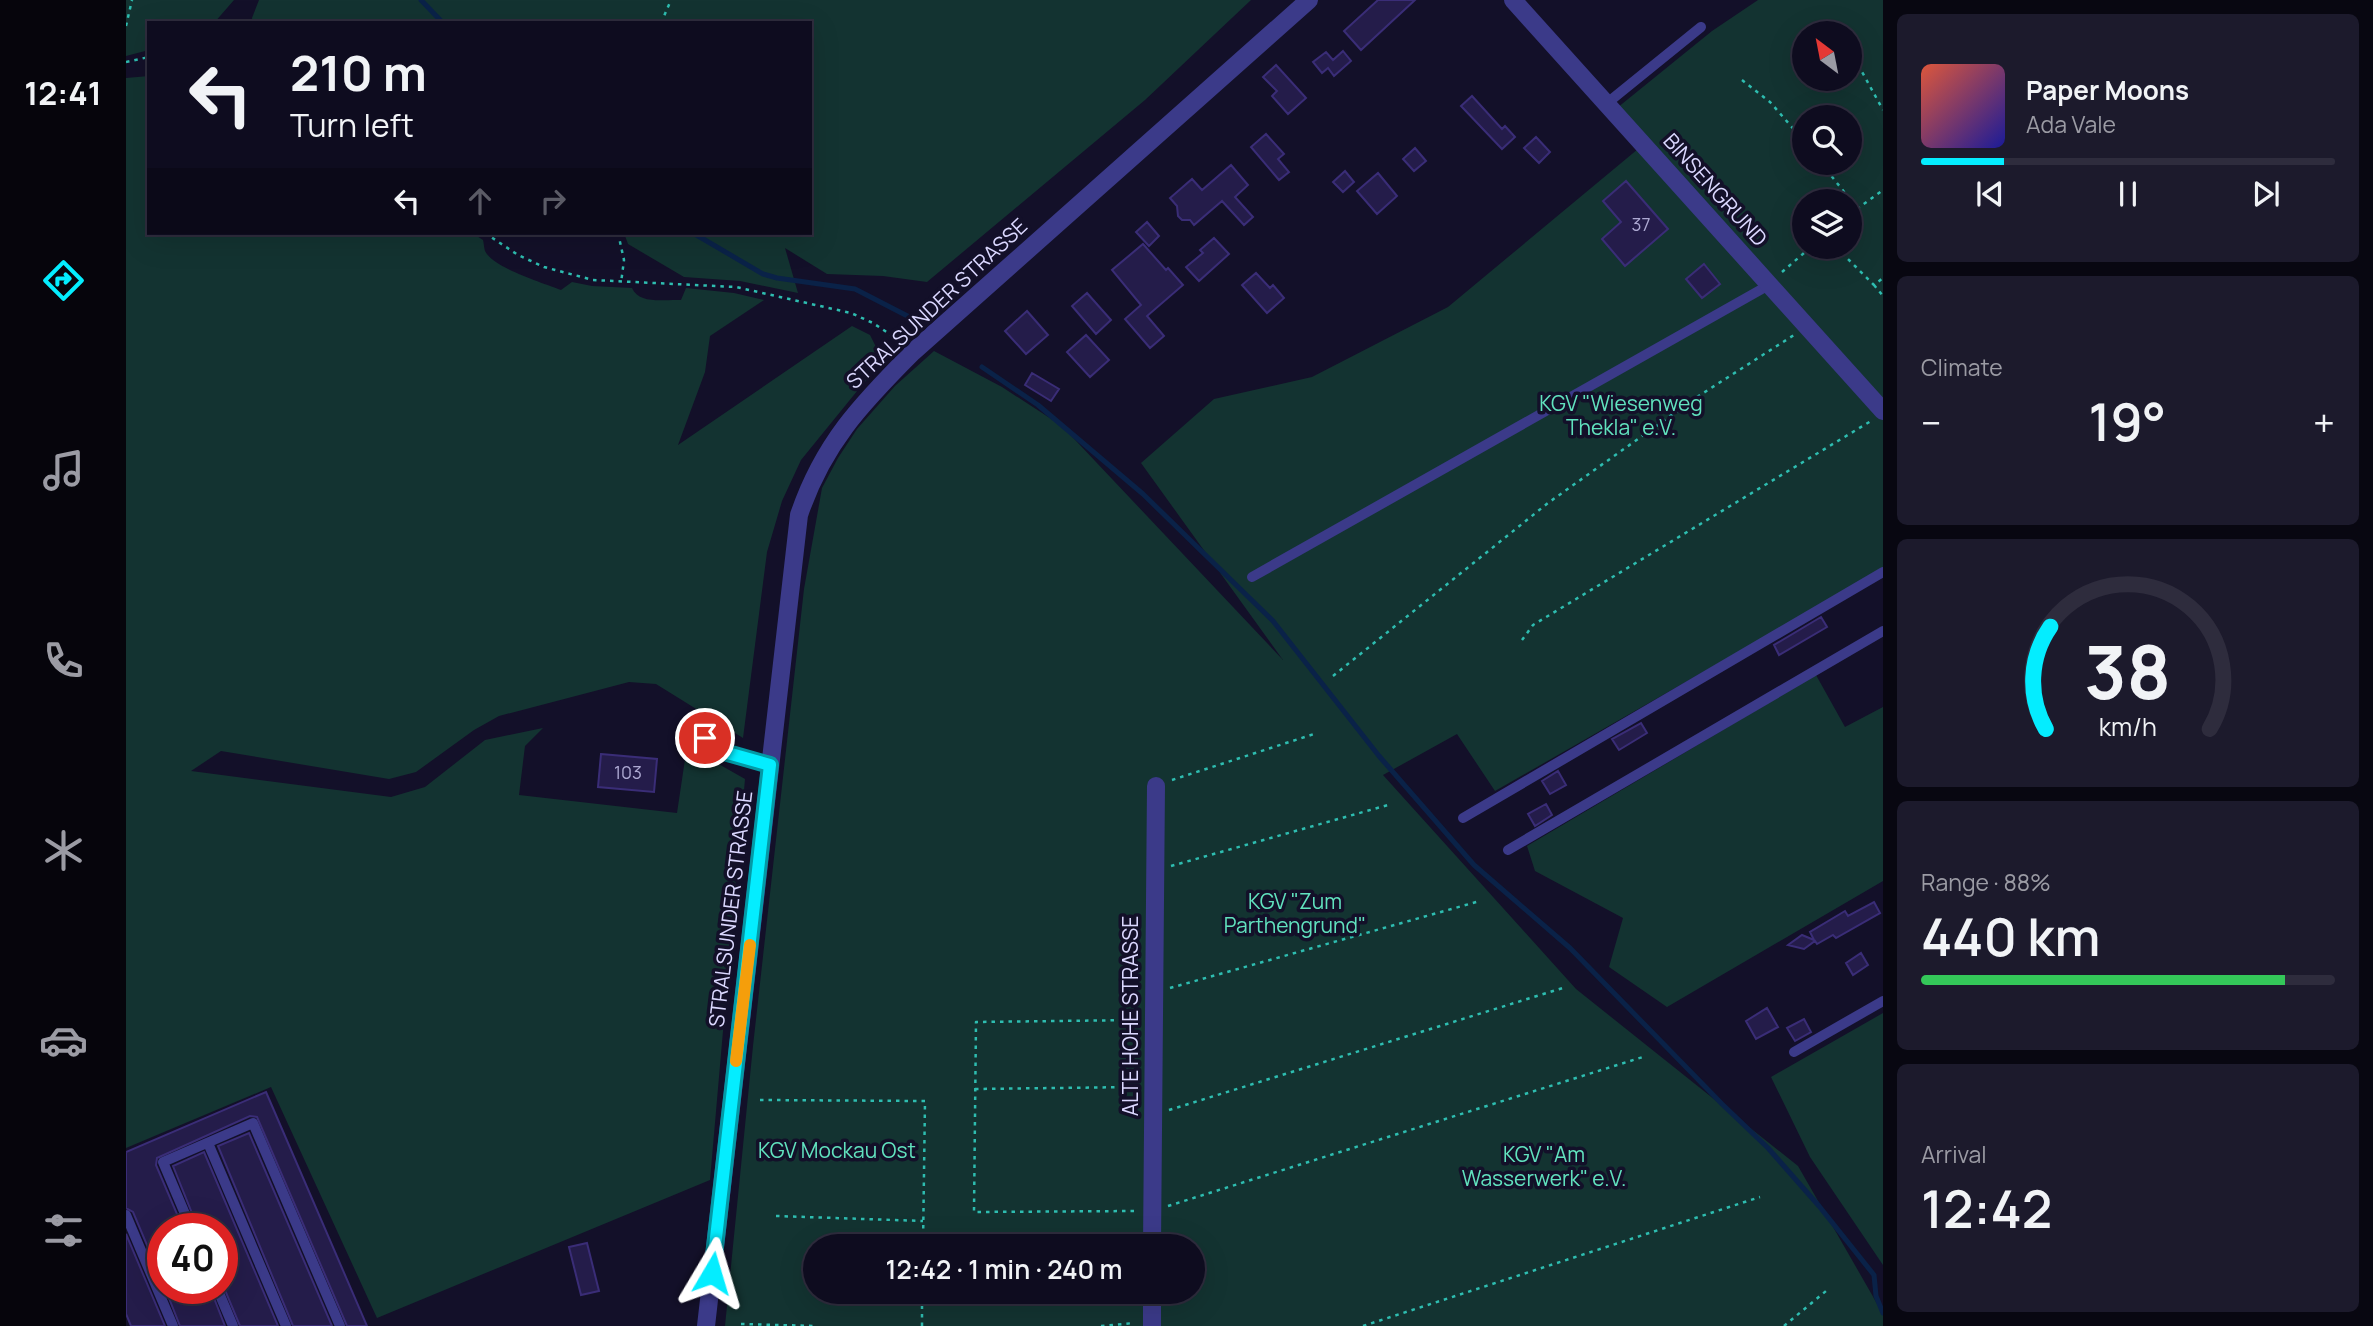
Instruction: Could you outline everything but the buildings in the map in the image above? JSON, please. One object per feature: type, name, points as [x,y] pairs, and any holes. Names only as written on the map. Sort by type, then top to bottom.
[{"type":"street","name":"STRALSUNDER STRASSE","points":[[706,1326],[799,515],[814,474],[837,437],[867,398],[913,352],[1309,0]]},
{"type":"street","name":"BINSENGRUND","points":[[1513,0],[1806,327],[1877,416]]},
{"type":"street","name":"ALTE HOHE STRASSE","points":[[1152,1234],[1156,786]]},
{"type":"street","points":[[1152,1304],[1152,1324]]},
{"type":"lane","points":[[1606,104],[1701,27]]},
{"type":"lane","points":[[1252,577],[1769,285]]},
{"type":"lane","points":[[1462,818],[1883,572]]},
{"type":"lane","points":[[1508,850],[1883,632]]},
{"type":"lane","points":[[689,739],[705,738],[724,752],[770,765]]},
{"type":"lane","points":[[1794,1052],[1883,1000]]},
{"type":"lane","points":[[185,1213],[163,1162],[253,1123],[340,1326]]},
{"type":"lane","points":[[208,1143],[286,1326]]},
{"type":"lane","points":[[126,1215],[173,1326]]},
{"type":"lane","points":[[224,1304],[233,1326]]},
{"type":"path","points":[[126,26],[132,0]]},
{"type":"path","points":[[662,21],[671,0]]},
{"type":"path","points":[[126,62],[147,57]]},
{"type":"path","points":[[1862,72],[1883,110]]},
{"type":"path","points":[[1742,80],[1770,102],[1792,127]]},
{"type":"path","points":[[1831,175],[1842,189]]},
{"type":"path","points":[[1862,205],[1883,190]]},
{"type":"path","points":[[488,235],[518,255],[544,267],[593,281],[736,287],[831,307],[873,323],[895,336],[913,352]]},
{"type":"path","points":[[618,235],[624,260],[621,283]]},
{"type":"path","points":[[1769,285],[1798,259]]},
{"type":"path","points":[[1848,259],[1883,296]]},
{"type":"path","points":[[1874,285],[1883,278]]},
{"type":"path","points":[[1334,676],[1548,503],[1697,397],[1806,327]]},
{"type":"path","points":[[1522,640],[1533,625],[1877,416]]},
{"type":"path","points":[[1156,786],[1317,733]]},
{"type":"path","points":[[1155,871],[1388,805]]},
{"type":"path","points":[[1153,992],[1480,901]]},
{"type":"path","points":[[1153,1115],[1566,987]]},
{"type":"path","points":[[1153,1020],[976,1022],[974,1212],[1152,1211],[1646,1056]]},
{"type":"path","points":[[975,1089],[1153,1087]]},
{"type":"path","points":[[760,1100],[925,1101],[923,1234]]},
{"type":"path","points":[[1363,1326],[1760,1197]]},
{"type":"path","points":[[776,1216],[923,1221]]},
{"type":"path","points":[[1784,1326],[1826,1291]]},
{"type":"path","points":[[922,1304],[922,1326]]},
{"type":"path","points":[[741,1324],[816,1326]]},
{"type":"path","points":[[1101,1326],[1152,1324]]},
{"type":"green space","points":[[126,0],[234,0],[216,21],[147,21],[147,51],[126,56]]},
{"type":"green space","points":[[259,0],[1251,0],[1145,100],[927,282],[883,276],[827,274],[785,248],[798,293],[740,281],[684,277],[628,244],[625,235],[812,235],[812,21],[253,21]]},
{"type":"green space","points":[[1758,0],[1883,0],[1883,408],[1617,108],[1712,31]]},
{"type":"green space","points":[[147,76],[147,235],[475,235],[483,240],[485,251],[498,263],[561,290],[572,282],[632,288],[640,297],[653,300],[681,300],[686,288],[734,293],[764,300],[710,336],[705,372],[678,445],[852,326],[870,335],[884,363],[862,385],[801,460],[782,501],[767,552],[743,738],[656,684],[629,682],[499,716],[474,730],[416,772],[389,779],[221,751],[191,771],[391,797],[425,787],[485,740],[543,728],[525,746],[519,795],[677,813],[687,746],[745,779],[710,1180],[377,1318],[271,1087],[126,1148],[126,78]]},
{"type":"green space","points":[[1638,149],[1883,411],[1883,569],[1495,791],[1457,734],[1383,775],[1576,989],[1798,1166],[1883,1314],[1883,1326],[725,1326],[804,589],[822,488],[838,458],[857,429],[895,386],[934,351],[1002,387],[1062,426],[1283,660],[1141,463],[1214,399],[1312,377],[1448,307]]},
{"type":"green space","points":[[1816,675],[1845,727],[1883,707],[1883,881],[1667,1007],[1609,967],[1623,918],[1535,871],[1527,846]]},
{"type":"green space","points":[[1883,1013],[1883,1265],[1810,1157],[1771,1077]]},
{"type":"waterway","points":[[421,0],[441,21]]},
{"type":"waterway","points":[[696,235],[763,274],[855,289],[923,324]]},
{"type":"waterway","points":[[982,367],[1038,405],[1143,494],[1273,621],[1379,756],[1474,865],[1570,948],[1768,1148],[1874,1275],[1876,1296],[1883,1313]]},
{"type":"slow traffic","points":[[736,1061],[750,945]]},
{"type":"route","points":[[705,738],[724,752],[770,765],[712,1273]]},
{"type":"park label","name":"KGV \"Wiesenweg Thekla\" e.V.","points":[[1621,416]]},
{"type":"park label","name":"KGV \"Zum Parthengrund\"","points":[[1295,914]]},
{"type":"park label","name":"KGV Mockau Ost","points":[[837,1151]]},
{"type":"park label","name":"KGV \"Am Wasserwerk\" e.V.","points":[[1544,1167]]}]
